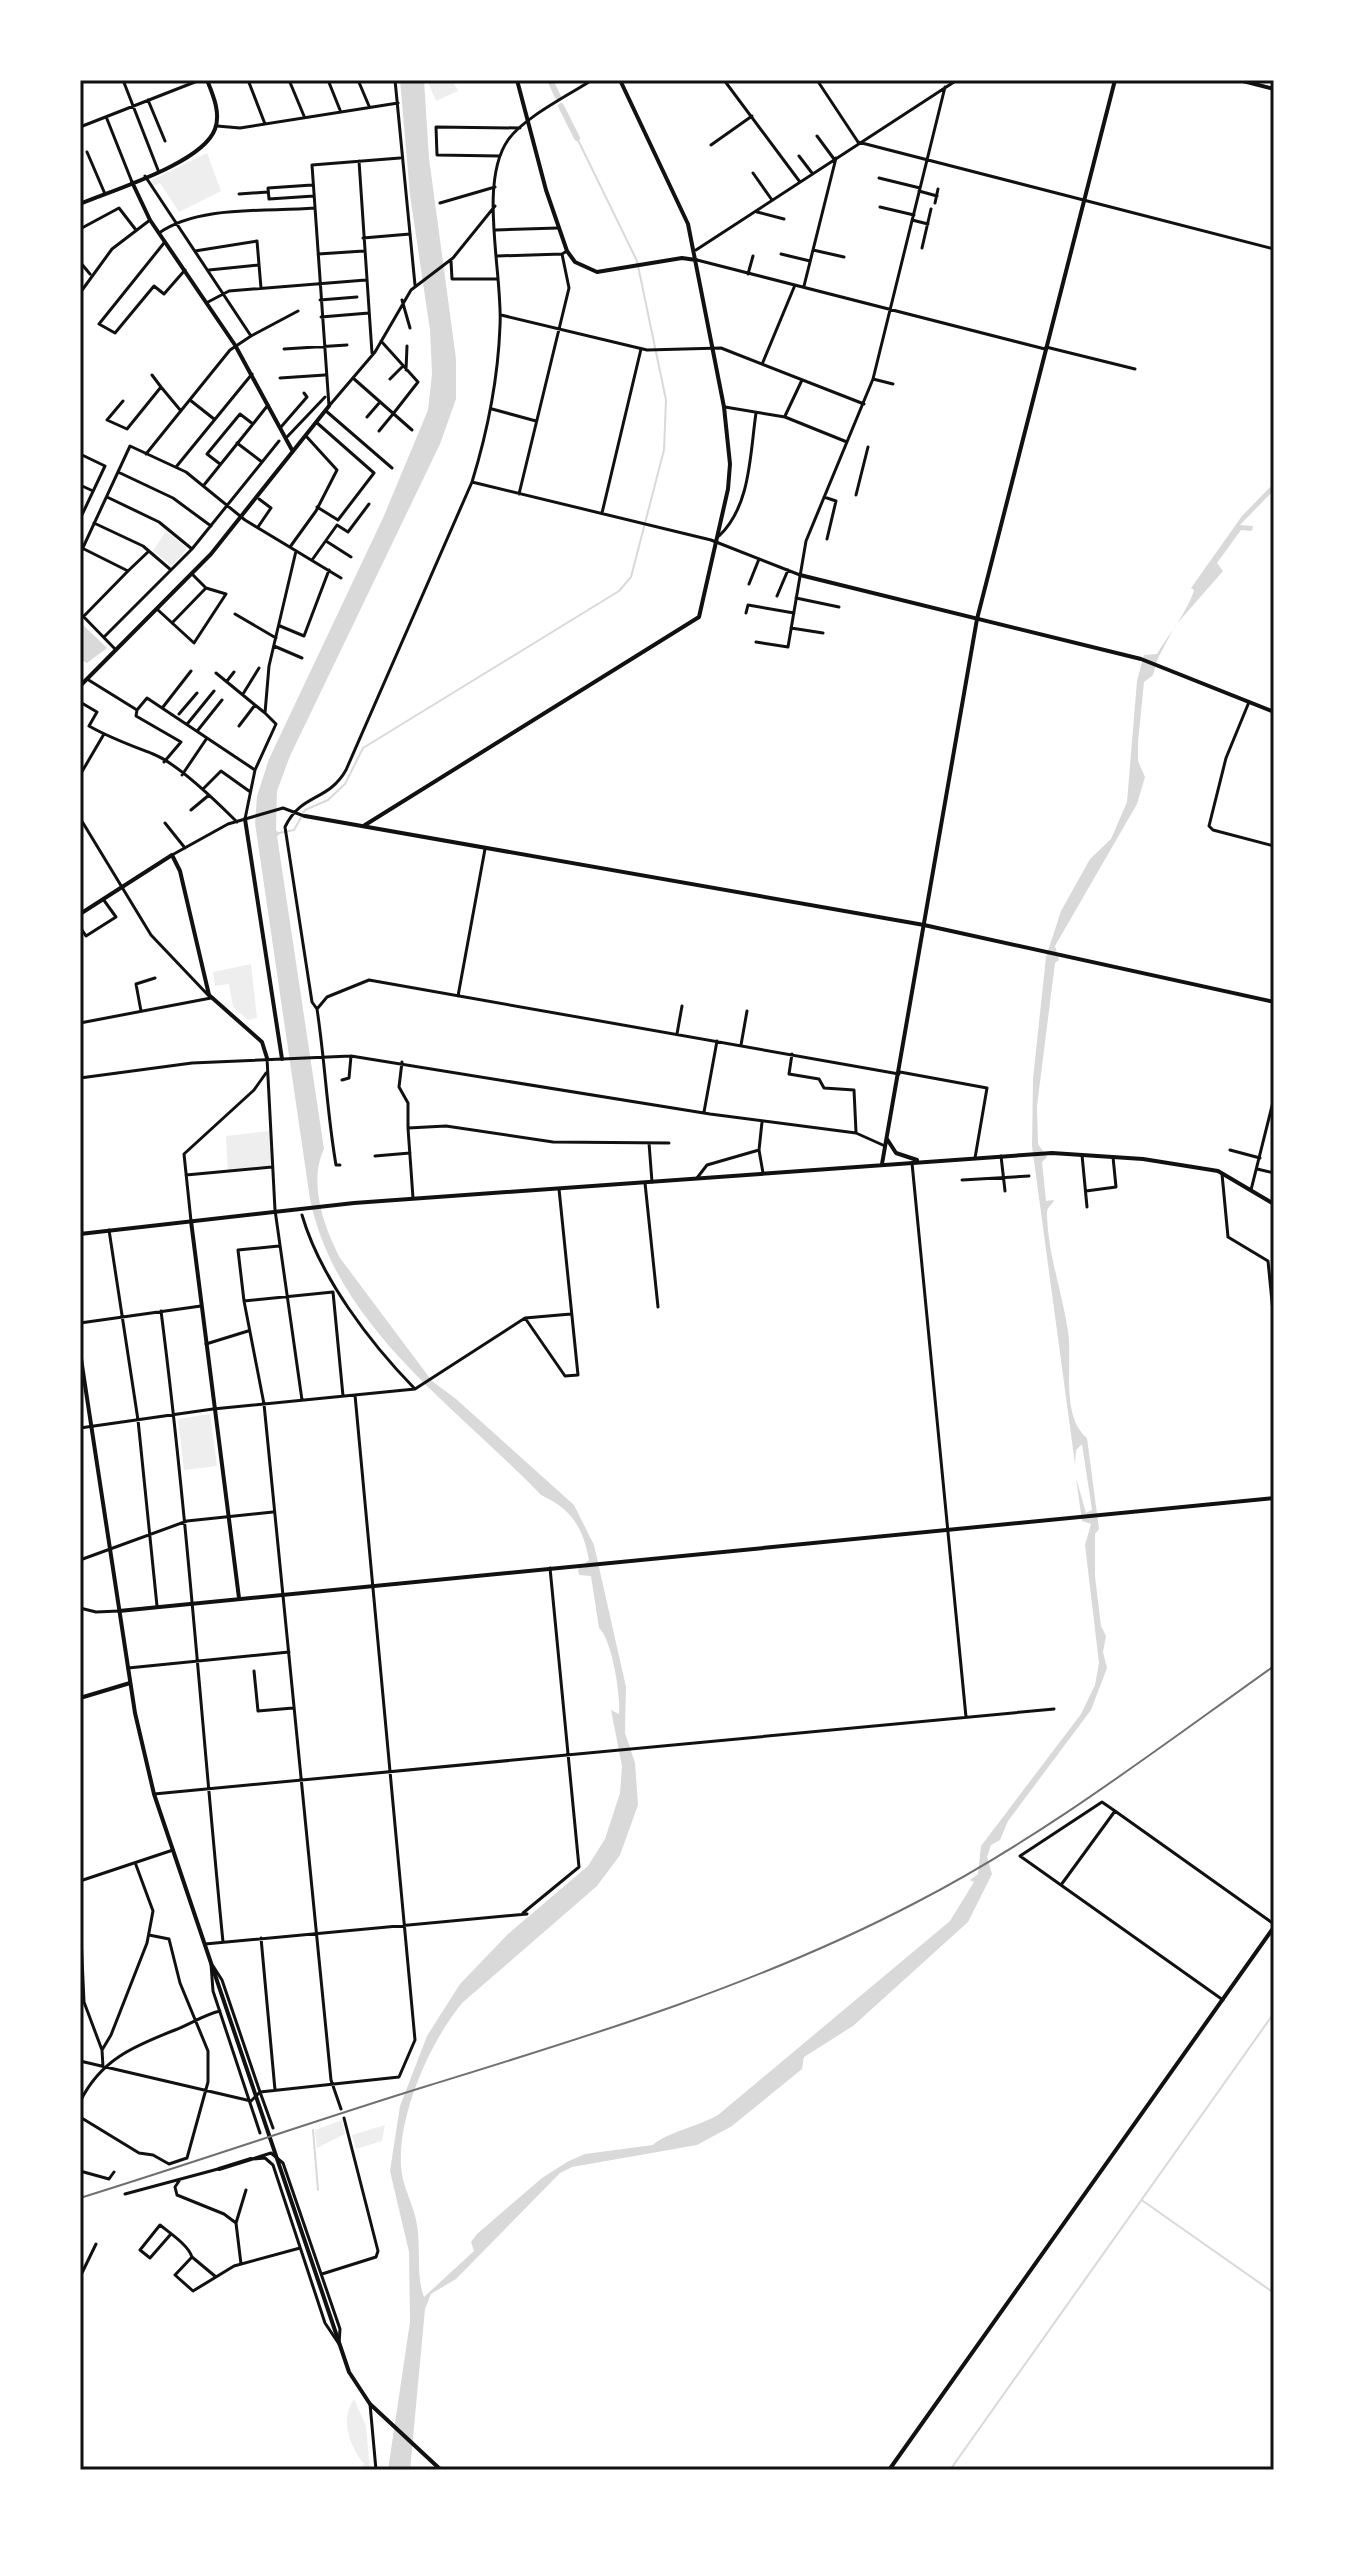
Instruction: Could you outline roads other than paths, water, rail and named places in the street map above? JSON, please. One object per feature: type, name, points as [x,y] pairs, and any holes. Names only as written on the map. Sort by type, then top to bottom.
[{"type":"street","points":[[123,80],[158,170]]},
{"type":"street","points":[[80,127],[200,80]]},
{"type":"street","points":[[80,204],[203,148],[217,126],[216,105],[207,80]]},
{"type":"street","points":[[248,80],[265,124]]},
{"type":"street","points":[[289,80],[304,116]]},
{"type":"street","points":[[328,80],[340,110]]},
{"type":"street","points":[[358,80],[369,106]]},
{"type":"street","points":[[395,80],[400,158],[417,284]]},
{"type":"street","points":[[517,80],[570,283],[519,494]]},
{"type":"street","points":[[340,1165],[336,1165],[326,1101],[323,1048],[317,1009],[312,1002],[286,832],[293,811],[333,788],[346,770],[472,482],[492,409],[501,315],[495,206],[500,156],[520,128],[592,80]]},
{"type":"street","points":[[363,826],[695,622],[719,539],[729,476],[724,407],[696,250],[680,204],[620,80]]},
{"type":"street","points":[[724,80],[800,182]]},
{"type":"street","points":[[817,80],[858,142],[1274,249]]},
{"type":"street","points":[[696,250],[957,80]]},
{"type":"street","points":[[882,1164],[977,619],[1115,80]]},
{"type":"street","points":[[1239,80],[1274,89]]},
{"type":"street","points":[[756,642],[788,647],[806,541],[873,379],[945,87]]},
{"type":"street","points":[[148,100],[165,141]]},
{"type":"street","points":[[217,126],[240,128],[398,103]]},
{"type":"street","points":[[711,145],[752,116]]},
{"type":"street","points":[[106,117],[150,220],[235,345],[292,450]]},
{"type":"street","points":[[500,156],[437,155],[436,127],[520,128]]},
{"type":"street","points":[[817,136],[835,158]]},
{"type":"street","points":[[87,152],[105,194]]},
{"type":"street","points":[[799,156],[812,173]]},
{"type":"street","points":[[392,468],[327,408],[312,165],[400,158]]},
{"type":"street","points":[[804,287],[835,158]]},
{"type":"street","points":[[359,161],[372,355]]},
{"type":"street","points":[[753,173],[772,200]]},
{"type":"street","points":[[145,176],[251,336]]},
{"type":"street","points":[[879,178],[937,196]]},
{"type":"street","points":[[313,185],[268,188],[268,192],[269,199],[314,196]]},
{"type":"street","points":[[440,203],[495,187]]},
{"type":"street","points":[[935,203],[938,189]]},
{"type":"street","points":[[239,194],[268,192]]},
{"type":"street","points":[[80,686],[192,574],[372,355],[402,300],[417,284],[450,261],[495,206]]},
{"type":"street","points":[[880,207],[914,215]]},
{"type":"street","points":[[80,229],[119,208],[136,230]]},
{"type":"street","points":[[159,233],[175,222],[223,214],[315,208]]},
{"type":"street","points":[[922,248],[931,209]]},
{"type":"street","points":[[755,211],[784,219]]},
{"type":"street","points":[[80,293],[90,274],[112,249],[150,220]]},
{"type":"street","points":[[912,220],[928,224]]},
{"type":"street","points":[[496,230],[558,228]]},
{"type":"street","points":[[363,238],[410,234]]},
{"type":"street","points":[[195,251],[257,241],[261,288]]},
{"type":"street","points":[[165,243],[99,324],[115,333],[154,286],[164,294],[185,270]]},
{"type":"street","points":[[813,250],[844,257]]},
{"type":"street","points":[[318,254],[364,251]]},
{"type":"street","points":[[497,256],[564,252],[590,271],[682,258],[697,260],[1135,369]]},
{"type":"street","points":[[781,254],[810,261]]},
{"type":"street","points":[[748,274],[753,256]]},
{"type":"street","points":[[450,261],[452,279],[498,279]]},
{"type":"street","points":[[80,262],[90,274]]},
{"type":"street","points":[[209,270],[259,265]]},
{"type":"street","points":[[208,302],[224,292],[366,280]]},
{"type":"street","points":[[763,362],[795,285]]},
{"type":"street","points":[[320,300],[357,297]]},
{"type":"street","points":[[402,300],[410,328]]},
{"type":"street","points":[[146,454],[235,345],[298,311]]},
{"type":"street","points":[[321,317],[369,313]]},
{"type":"street","points":[[501,315],[641,349],[713,349],[763,362],[864,404]]},
{"type":"street","points":[[379,431],[418,382],[381,341]]},
{"type":"street","points":[[284,349],[347,345]]},
{"type":"street","points":[[390,379],[405,368],[407,346]]},
{"type":"street","points":[[602,513],[641,349]]},
{"type":"street","points":[[176,467],[252,374]]},
{"type":"street","points":[[152,375],[181,411]]},
{"type":"street","points":[[280,378],[325,375]]},
{"type":"street","points":[[353,378],[412,430]]},
{"type":"street","points":[[873,379],[893,384]]},
{"type":"street","points":[[785,417],[802,380]]},
{"type":"street","points":[[123,401],[107,420],[127,429],[161,387]]},
{"type":"street","points":[[281,427],[307,397],[304,393]]},
{"type":"street","points":[[286,438],[326,396]]},
{"type":"street","points":[[190,400],[214,419]]},
{"type":"street","points":[[367,417],[380,402]]},
{"type":"street","points":[[204,485],[269,404]]},
{"type":"street","points":[[724,407],[785,417],[847,442]]},
{"type":"street","points":[[492,409],[536,421]]},
{"type":"street","points":[[719,539],[747,482],[756,413]]},
{"type":"street","points":[[220,464],[207,454],[240,414],[253,424]]},
{"type":"street","points":[[316,422],[374,473],[338,520],[317,507]]},
{"type":"street","points":[[290,547],[337,470],[305,436]]},
{"type":"street","points":[[104,637],[192,549],[279,441]]},
{"type":"street","points":[[237,443],[262,462]]},
{"type":"street","points":[[128,571],[81,551],[130,446],[176,467],[228,503],[241,517],[341,578]]},
{"type":"street","points":[[856,495],[868,447]]},
{"type":"street","points":[[80,454],[105,466],[80,517]]},
{"type":"street","points":[[118,472],[173,498],[211,526]]},
{"type":"street","points":[[472,482],[719,539],[800,575],[1141,659],[1274,712]]},
{"type":"street","points":[[80,485],[93,491]]},
{"type":"street","points":[[106,497],[159,522],[192,549]]},
{"type":"street","points":[[824,497],[836,501],[827,539]]},
{"type":"street","points":[[258,527],[271,508],[259,499]]},
{"type":"street","points":[[312,560],[337,525],[348,532],[369,504]]},
{"type":"street","points":[[94,523],[149,551],[171,570]]},
{"type":"street","points":[[326,541],[351,557]]},
{"type":"street","points":[[116,650],[82,615],[149,551]]},
{"type":"street","points":[[265,713],[274,646],[296,551]]},
{"type":"street","points":[[749,584],[759,559]]},
{"type":"street","points":[[279,626],[304,636],[329,570]]},
{"type":"street","points":[[777,596],[788,570]]},
{"type":"street","points":[[157,609],[194,643],[226,594],[206,588],[192,574]]},
{"type":"street","points":[[172,623],[206,588]]},
{"type":"street","points":[[796,598],[839,607]]},
{"type":"street","points":[[746,613],[748,605],[794,613]]},
{"type":"street","points":[[235,614],[276,638]]},
{"type":"street","points":[[791,627],[823,633]]},
{"type":"street","points":[[274,646],[302,658]]},
{"type":"street","points":[[243,694],[259,668]]},
{"type":"street","points":[[163,707],[191,671]]},
{"type":"street","points":[[227,681],[234,672]]},
{"type":"street","points":[[216,673],[276,724],[255,770],[247,819],[283,1059]]},
{"type":"street","points":[[87,679],[137,710]]},
{"type":"street","points":[[188,723],[214,691]]},
{"type":"street","points":[[178,715],[197,693]]},
{"type":"street","points":[[164,762],[181,742],[136,716],[147,698],[178,715],[255,770]]},
{"type":"street","points":[[198,730],[222,700]]},
{"type":"street","points":[[80,702],[97,712],[89,726],[119,743],[153,754],[203,789],[237,822]]},
{"type":"street","points":[[1249,702],[1226,758],[1209,826],[1213,830],[1274,846]]},
{"type":"street","points":[[239,726],[255,705]]},
{"type":"street","points":[[80,775],[104,734]]},
{"type":"street","points":[[182,775],[208,737]]},
{"type":"street","points":[[203,789],[221,771],[250,791]]},
{"type":"street","points":[[191,810],[209,795]]},
{"type":"street","points":[[80,914],[218,828],[283,808],[303,816],[924,925],[1274,1002]]},
{"type":"street","points":[[80,818],[151,935],[210,997],[265,1046],[275,1210],[302,1400]]},
{"type":"street","points":[[165,823],[185,848]]},
{"type":"street","points":[[458,996],[485,849]]},
{"type":"street","points":[[172,855],[180,871],[210,997]]},
{"type":"street","points":[[80,927],[86,936],[116,917],[103,899]]},
{"type":"street","points":[[141,1011],[136,984],[155,978]]},
{"type":"street","points":[[317,1009],[327,997],[369,980],[987,1088],[975,1158]]},
{"type":"street","points":[[80,1023],[210,997]]},
{"type":"street","points":[[677,1034],[682,1006]]},
{"type":"street","points":[[741,1045],[747,1011]]},
{"type":"street","points":[[704,1113],[717,1041]]},
{"type":"street","points":[[792,1054],[789,1074],[819,1079],[824,1088],[854,1090],[856,1133]]},
{"type":"street","points":[[80,1078],[192,1063],[351,1056],[762,1122],[856,1133],[885,1146]]},
{"type":"street","points":[[342,1080],[349,1078],[351,1056]]},
{"type":"street","points":[[402,1062],[399,1087],[408,1103],[414,1199]]},
{"type":"street","points":[[239,1598],[213,1409],[184,1154],[254,1090],[266,1073]]},
{"type":"street","points":[[1251,1190],[1274,1098]]},
{"type":"street","points":[[762,1122],[759,1150],[763,1173]]},
{"type":"street","points":[[408,1128],[446,1126],[553,1142],[669,1143]]},
{"type":"street","points":[[886,1137],[896,1153],[923,1160]]},
{"type":"street","points":[[649,1143],[652,1182]]},
{"type":"street","points":[[697,1178],[707,1165],[759,1150]]},
{"type":"street","points":[[1230,1150],[1260,1158]]},
{"type":"street","points":[[375,1156],[410,1153]]},
{"type":"street","points":[[80,1219],[81,1234],[275,1210],[301,1212],[342,1204],[1052,1153],[1113,1157],[1221,1172],[1274,1204]]},
{"type":"street","points":[[1082,1155],[1087,1207]]},
{"type":"street","points":[[1001,1156],[1005,1191]]},
{"type":"street","points":[[1086,1191],[1116,1187],[1113,1157]]},
{"type":"street","points":[[912,1162],[966,1717]]},
{"type":"street","points":[[186,1175],[272,1167]]},
{"type":"street","points":[[1257,1169],[1274,1173]]},
{"type":"street","points":[[1221,1172],[1228,1237],[1268,1261],[1274,1322]]},
{"type":"street","points":[[962,1180],[1029,1176]]},
{"type":"street","points":[[645,1183],[658,1307]]},
{"type":"street","points":[[525,1318],[565,1376],[578,1375],[559,1189]]},
{"type":"street","points":[[301,1212],[339,1290],[375,1347],[416,1388]]},
{"type":"street","points":[[109,1230],[138,1420],[147,1536],[157,1606]]},
{"type":"street","points":[[280,1245],[238,1250],[248,1331],[264,1404],[332,2086],[341,2109]]},
{"type":"street","points":[[244,1301],[339,1290]]},
{"type":"street","points":[[333,1292],[343,1396]]},
{"type":"street","points":[[80,1323],[201,1306]]},
{"type":"street","points":[[161,1311],[187,1521],[195,1660],[223,1942]]},
{"type":"street","points":[[80,1428],[213,1409],[416,1388],[525,1318],[571,1314]]},
{"type":"street","points":[[206,1344],[248,1331]]},
{"type":"street","points":[[80,1352],[130,1683],[154,1794],[331,2323],[354,2381],[381,2416],[441,2470]]},
{"type":"street","points":[[251,2101],[260,2092],[332,2086],[402,2074],[415,2040],[355,1395]]},
{"type":"street","points":[[80,1608],[96,1612],[119,1611],[1274,1498]]},
{"type":"street","points":[[80,1560],[110,1546],[187,1521],[274,1512]]},
{"type":"street","points":[[204,1944],[525,1913],[579,1867],[550,1568]]},
{"type":"street","points":[[128,1668],[289,1652]]},
{"type":"street","points":[[254,1671],[258,1711],[295,1708]]},
{"type":"street","points":[[80,1698],[130,1683]]},
{"type":"street","points":[[154,1794],[1054,1709]]},
{"type":"street","points":[[889,2470],[1223,2000],[1274,1925],[1102,1802],[1020,1856],[1223,2000]]},
{"type":"street","points":[[1061,1885],[1115,1811]]},
{"type":"street","points":[[80,1881],[136,1865],[173,1850]]},
{"type":"street","points":[[102,2050],[111,2035],[149,1935],[153,1911],[136,1865]]},
{"type":"street","points":[[80,1915],[84,2002],[102,2050],[103,2067]]},
{"type":"street","points":[[80,2117],[139,2153],[153,2155],[169,2164],[187,2158],[206,2090],[208,2051],[180,1983],[169,1939],[149,1935]]},
{"type":"street","points":[[261,1938],[275,2091]]},
{"type":"street","points":[[211,1964],[210,1978],[260,2133]]},
{"type":"street","points":[[211,1964],[222,1980],[273,2128]]},
{"type":"street","points":[[80,2102],[103,2067],[119,2059],[132,2045],[220,2011]]},
{"type":"street","points":[[80,2061],[251,2101]]},
{"type":"street","points":[[322,2274],[376,2257],[378,2251],[344,2118]]},
{"type":"street","points":[[125,2194],[179,2181],[267,2153],[280,2158],[340,2329],[339,2344]]},
{"type":"street","points":[[251,2159],[263,2158],[271,2162],[325,2323],[339,2344]]},
{"type":"street","points":[[80,2171],[109,2179],[114,2172]]},
{"type":"street","points":[[179,2181],[174,2189],[177,2195],[224,2214],[236,2223]]},
{"type":"street","points":[[241,2264],[236,2223],[246,2190]]},
{"type":"street","points":[[288,2211],[299,2207]]},
{"type":"street","points":[[171,2234],[150,2258],[140,2250],[160,2225],[171,2234],[192,2257],[216,2277]]},
{"type":"street","points":[[80,2277],[96,2244]]},
{"type":"street","points":[[192,2257],[175,2275],[193,2291],[241,2264],[300,2248]]},
{"type":"street","points":[[351,2389],[354,2381]]},
{"type":"street","points":[[370,2404],[376,2470]]},
{"type":"waterway","points":[[550,80],[558,97]]},
{"type":"waterway","points":[[561,106],[577,138]]},
{"type":"waterway","points":[[279,833],[294,830],[305,810],[328,800],[345,784],[363,748],[619,591],[631,577],[664,450],[666,400],[637,261],[577,138]]},
{"type":"waterway","points":[[950,2470],[1274,2013]]},
{"type":"waterway","points":[[313,2130],[318,2190]]},
{"type":"waterway","points":[[1143,2201],[1274,2293]]},
{"type":"railway","points":[[80,2198],[613,2027],[797,1959],[915,1903],[1009,1850],[1099,1791],[1274,1666]]}]
